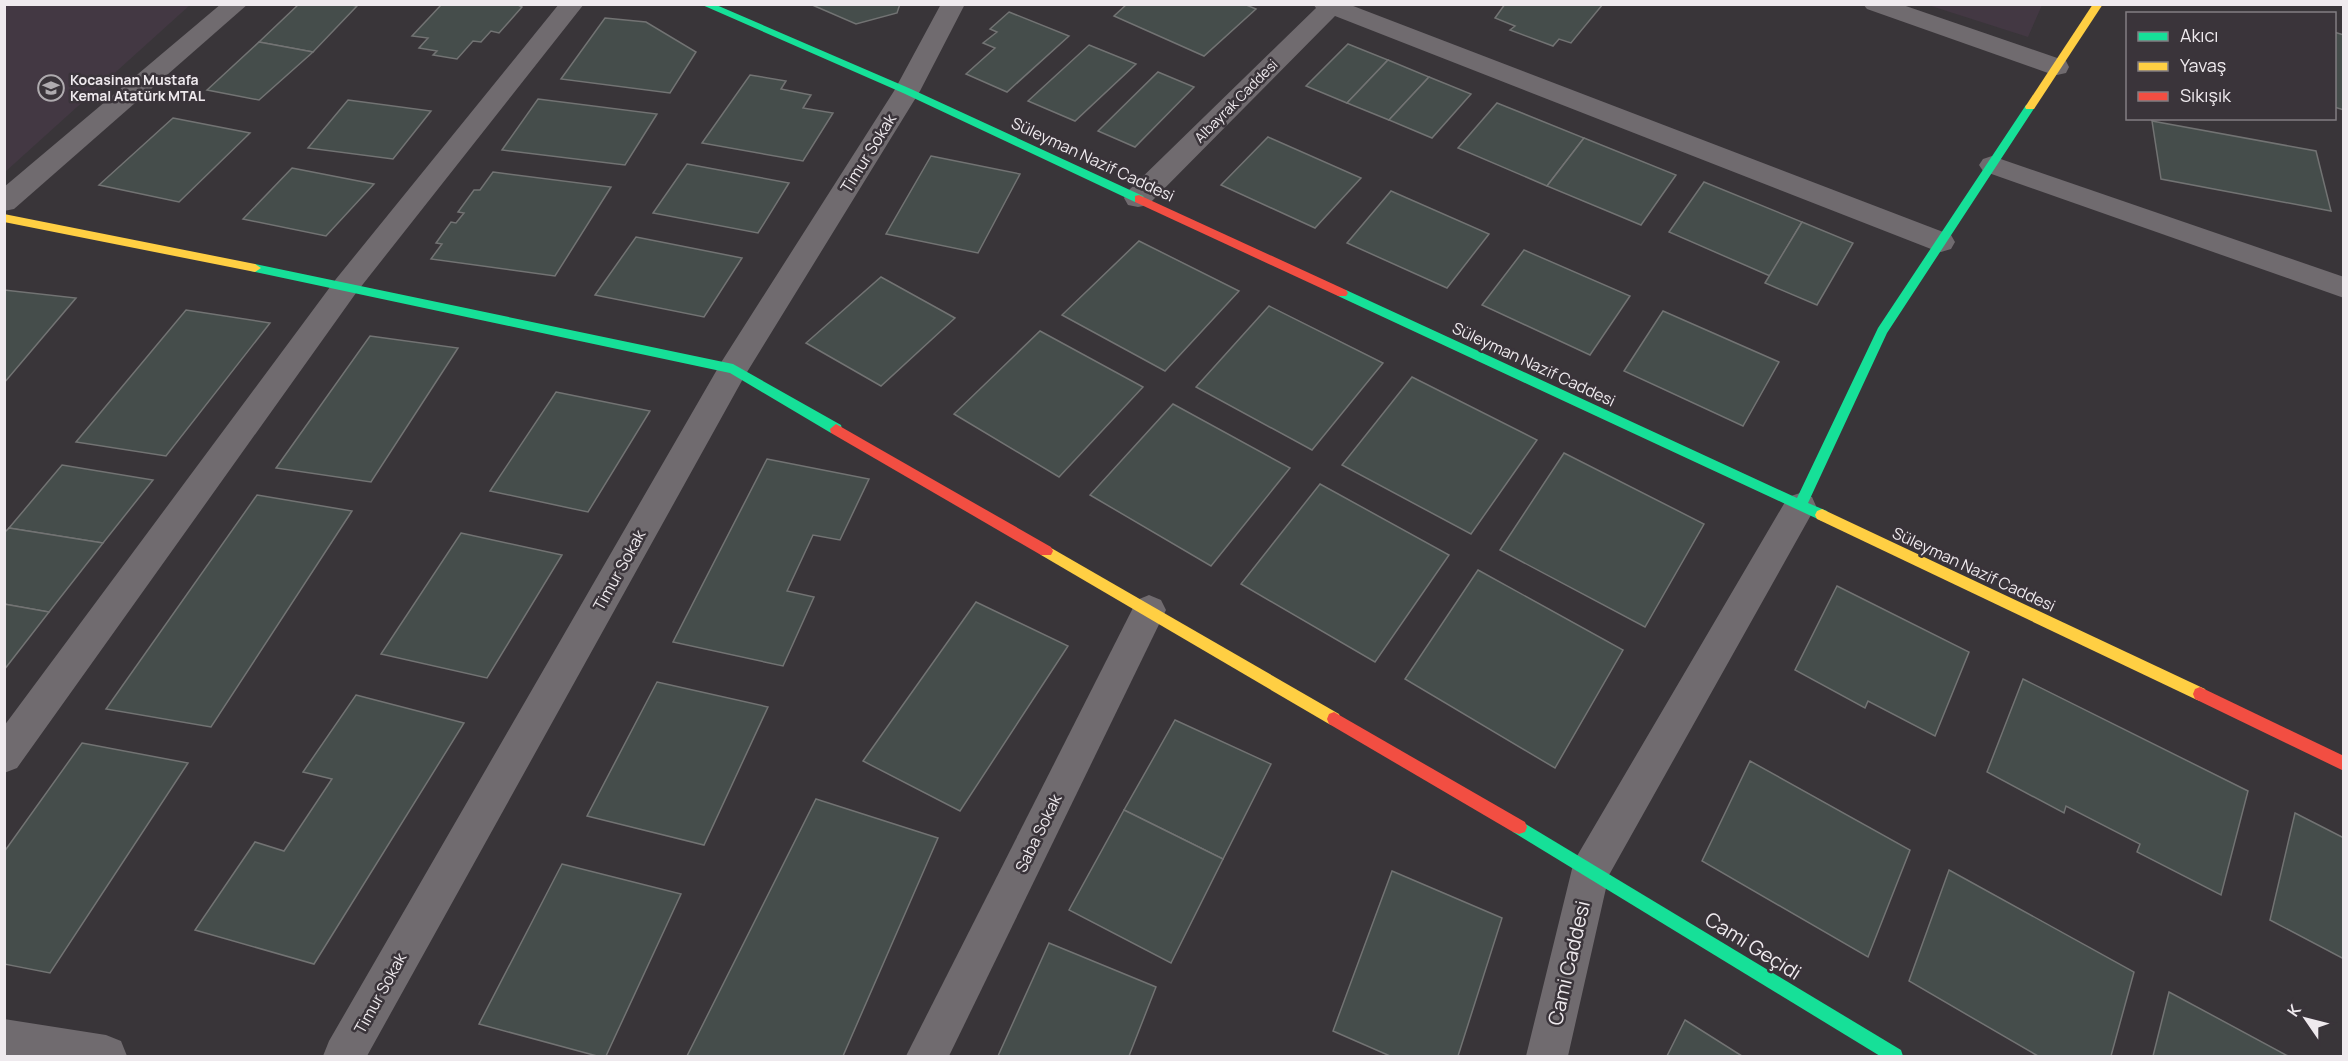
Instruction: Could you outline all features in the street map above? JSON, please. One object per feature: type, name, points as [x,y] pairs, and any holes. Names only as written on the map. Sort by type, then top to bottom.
[{"type":"street","points":[[4,201],[236,4]]},
{"type":"street","points":[[4,756],[346,286],[572,4]]},
{"type":"street","name":"Süleyman Nazif Caddesi","points":[[705,4],[907,91],[2009,602],[2343,764]]},
{"type":"street","name":"Timur Sokak","points":[[344,1056],[733,369],[907,91],[953,4]]},
{"type":"street","points":[[1875,4],[2057,67]]},
{"type":"street","points":[[1800,506],[1882,331],[2098,4]]},
{"type":"street","points":[[1330,5],[1941,242]]},
{"type":"street","name":"Albayrak Caddesi","points":[[1138,198],[1330,5]]},
{"type":"street","points":[[1992,165],[2343,288]]},
{"type":"street","name":"Cami Geçidi","points":[[4,218],[346,286],[733,369],[1591,869],[1895,1056]]},
{"type":"street","name":"Cami Caddesi","points":[[1546,1056],[1591,869],[1800,506]]},
{"type":"street","name":"Saba Sokak","points":[[927,1056],[1149,610]]},
{"type":"street","points":[[4,1040],[106,1056]]},
{"type":"shaded area","name":"Kocasinan Mustafa Kemal Atatürk MTAL","points":[[5,4],[190,4],[190,5],[5,172]]},
{"type":"shaded area","points":[[2042,4],[2028,37],[1928,5]]},
{"type":"building","points":[[299,4],[357,6],[313,52],[259,42]]},
{"type":"building","points":[[442,4],[516,4],[522,7],[499,33],[491,31],[481,42],[473,41],[457,59],[433,55],[437,51],[419,48],[428,38],[412,36]]},
{"type":"building","points":[[810,4],[900,4],[897,13],[856,24]]},
{"type":"building","points":[[1127,4],[1244,4],[1256,9],[1204,56],[1114,16]]},
{"type":"building","points":[[1505,4],[1603,4],[1571,43],[1559,39],[1553,46],[1510,30],[1515,26],[1495,18]]},
{"type":"building","points":[[1009,12],[1069,36],[1007,92],[966,74],[995,48],[983,43],[997,32],[990,29]]},
{"type":"building","points":[[605,18],[646,22],[696,52],[670,93],[561,79]]},
{"type":"building","points":[[2336,33],[2344,35],[2344,110],[2336,108]]},
{"type":"building","points":[[259,42],[313,52],[259,100],[207,90]]},
{"type":"building","points":[[1348,44],[1388,60],[1347,103],[1306,86]]},
{"type":"building","points":[[1089,45],[1136,64],[1075,121],[1028,101]]},
{"type":"building","points":[[1388,60],[1429,77],[1389,120],[1347,103]]},
{"type":"building","points":[[1158,72],[1194,87],[1135,147],[1098,131]]},
{"type":"building","points":[[750,75],[786,81],[781,89],[811,95],[803,108],[833,113],[803,161],[702,143]]},
{"type":"building","points":[[1429,77],[1471,94],[1432,138],[1389,120]]},
{"type":"building","points":[[538,99],[657,114],[625,165],[502,150]]},
{"type":"building","points":[[348,100],[431,111],[393,159],[308,148]]},
{"type":"building","points":[[1497,103],[1584,138],[1547,186],[1458,148]]},
{"type":"building","points":[[173,118],[250,133],[179,202],[99,185]]},
{"type":"building","points":[[2152,121],[2316,151],[2331,211],[2161,179]]},
{"type":"building","points":[[1268,137],[1361,178],[1315,228],[1221,185]]},
{"type":"building","points":[[1584,138],[1676,175],[1641,225],[1547,186]]},
{"type":"building","points":[[931,156],[1020,174],[978,253],[886,234]]},
{"type":"building","points":[[687,164],[789,183],[758,233],[653,213]]},
{"type":"building","points":[[292,168],[374,184],[326,236],[243,219]]},
{"type":"building","points":[[493,172],[611,187],[555,276],[431,259],[442,244],[436,243],[451,222],[456,223],[464,213],[458,212],[474,190],[480,190]]},
{"type":"building","points":[[1704,182],[1802,222],[1770,276],[1669,232]]},
{"type":"building","points":[[1391,191],[1489,234],[1447,288],[1347,243]]},
{"type":"building","points":[[1802,222],[1853,243],[1817,305],[1765,283]]},
{"type":"building","points":[[636,237],[742,258],[704,317],[595,295]]},
{"type":"building","points":[[1139,241],[1239,291],[1165,371],[1062,315]]},
{"type":"building","points":[[1524,250],[1630,296],[1590,355],[1482,305]]},
{"type":"building","points":[[881,277],[955,318],[881,386],[806,343]]},
{"type":"building","points":[[4,290],[76,298],[4,383]]},
{"type":"building","points":[[1269,306],[1383,363],[1312,450],[1196,387]]},
{"type":"building","points":[[186,310],[270,323],[166,456],[76,442]]},
{"type":"building","points":[[1663,311],[1779,362],[1743,426],[1624,371]]},
{"type":"building","points":[[1040,331],[1143,387],[1059,477],[954,414]]},
{"type":"building","points":[[370,336],[458,348],[371,482],[276,468]]},
{"type":"building","points":[[1412,377],[1537,440],[1471,534],[1342,465]]},
{"type":"building","points":[[556,392],[650,411],[588,512],[490,491]]},
{"type":"building","points":[[1173,404],[1290,468],[1211,566],[1090,495]]},
{"type":"building","points":[[1564,453],[1704,524],[1645,627],[1500,550]]},
{"type":"building","points":[[767,459],[869,479],[840,540],[813,535],[787,591],[814,597],[783,666],[673,642]]},
{"type":"building","points":[[62,465],[153,480],[103,543],[9,528]]},
{"type":"building","points":[[1320,484],[1449,555],[1375,662],[1241,584]]},
{"type":"building","points":[[257,495],[352,511],[211,727],[106,709]]},
{"type":"building","points":[[9,528],[103,543],[49,612],[4,604],[4,533]]},
{"type":"building","points":[[461,533],[562,555],[487,678],[381,654]]},
{"type":"building","points":[[1478,570],[1623,650],[1555,768],[1405,679]]},
{"type":"building","points":[[1837,586],[1969,652],[1935,736],[1868,701],[1865,708],[1795,670]]},
{"type":"building","points":[[976,602],[1068,646],[960,811],[863,761]]},
{"type":"building","points":[[4,604],[49,612],[4,670]]},
{"type":"building","points":[[2023,679],[2248,791],[2221,895],[2137,852],[2140,844],[2066,806],[2064,813],[1987,772]]},
{"type":"building","points":[[657,682],[768,707],[704,845],[587,816]]},
{"type":"building","points":[[356,695],[464,723],[314,964],[195,930],[255,842],[284,851],[332,779],[303,772]]},
{"type":"building","points":[[1175,720],[1271,764],[1223,859],[1124,810]]},
{"type":"building","points":[[82,743],[188,763],[50,973],[4,964],[4,852]]},
{"type":"building","points":[[1750,761],[1910,850],[1868,957],[1702,861]]},
{"type":"building","points":[[816,799],[938,838],[843,1056],[687,1056]]},
{"type":"building","points":[[1124,810],[1223,859],[1171,963],[1069,910]]},
{"type":"building","points":[[2295,813],[2344,838],[2344,959],[2270,920]]},
{"type":"building","points":[[562,864],[681,894],[606,1056],[597,1056],[479,1024]]},
{"type":"building","points":[[1949,870],[2134,972],[2111,1056],[2038,1056],[1909,981]]},
{"type":"building","points":[[1392,871],[1502,918],[1458,1056],[1390,1056],[1333,1031]]},
{"type":"building","points":[[1049,943],[1156,987],[1129,1056],[998,1056]]},
{"type":"building","points":[[2169,992],[2288,1056],[2153,1056]]},
{"type":"building","points":[[1685,1020],[1742,1056],[1667,1056]]},
{"type":"traffic: fast","points":[[705,4],[907,91],[1139,199]]},
{"type":"traffic: fast","points":[[1800,506],[1882,331],[2030,107]]},
{"type":"traffic: fast","points":[[255,268],[733,369],[836,429]]},
{"type":"traffic: fast","points":[[1342,293],[1822,515]]},
{"type":"traffic: fast","points":[[1519,827],[1895,1056]]},
{"type":"traffic: slow","points":[[2030,107],[2098,4]]},
{"type":"traffic: slow","points":[[4,218],[255,268]]},
{"type":"traffic: slow","points":[[1822,515],[2200,694]]},
{"type":"traffic: slow","points":[[1046,551],[1334,719]]},
{"type":"traffic: jam","points":[[1139,199],[1342,293]]},
{"type":"traffic: jam","points":[[836,429],[1046,551]]},
{"type":"traffic: jam","points":[[2200,694],[2344,764]]},
{"type":"traffic: jam","points":[[1334,719],[1519,827]]},
{"type":"place","name":"Kocasinan Mustafa Kemal Atatürk MTAL","points":[[51,88]]}]
